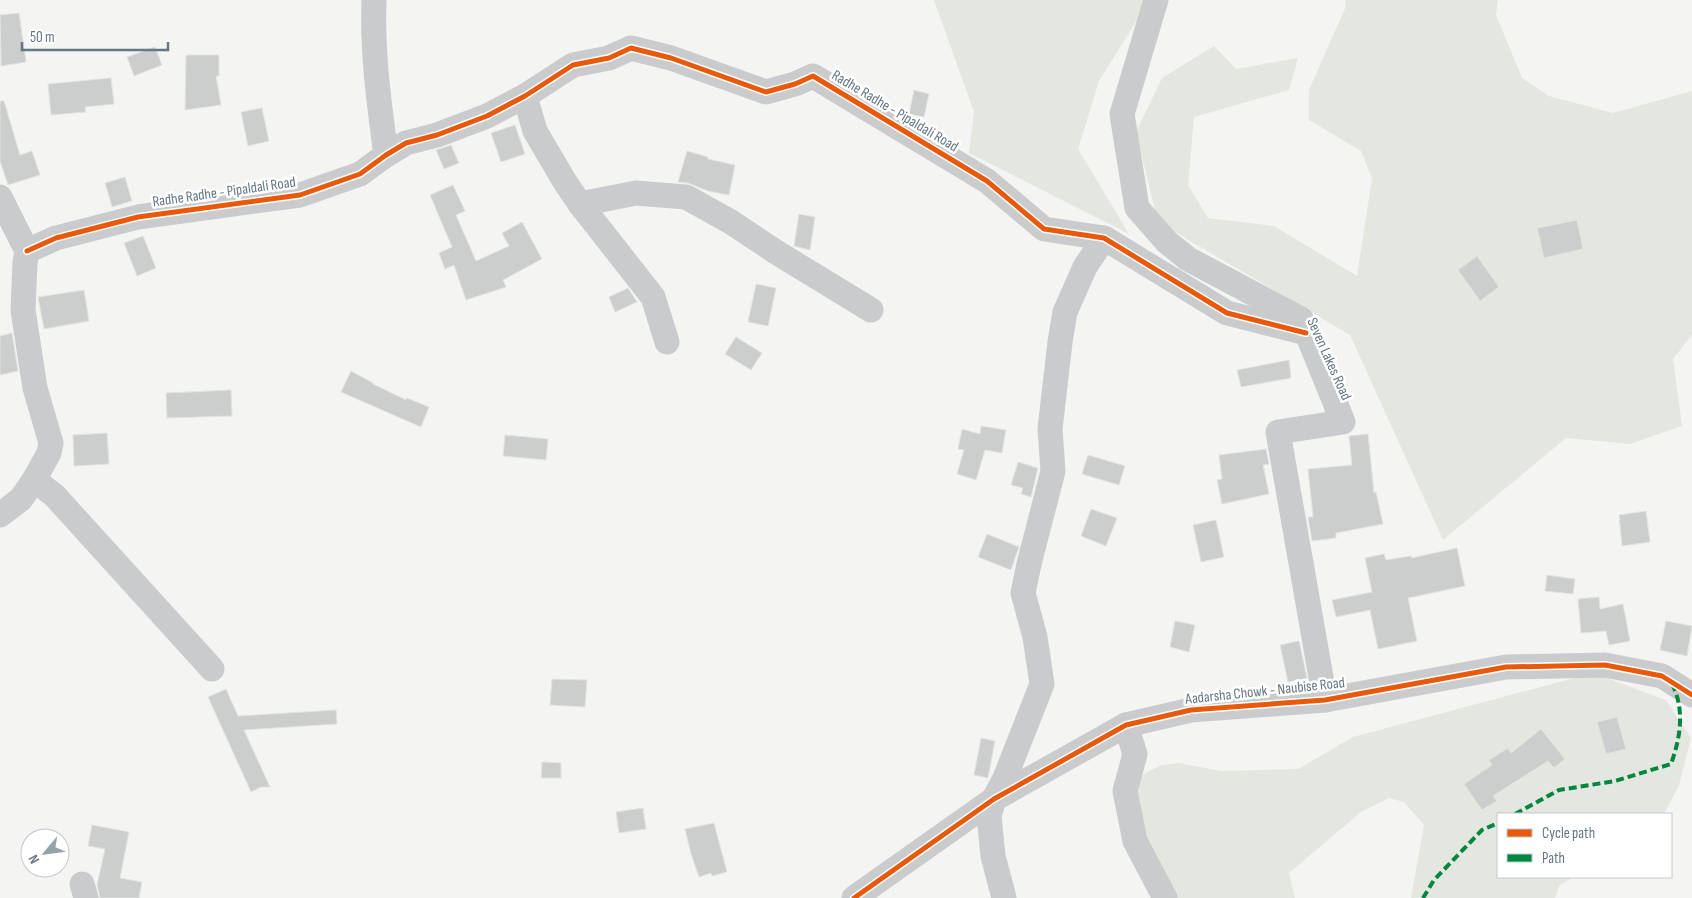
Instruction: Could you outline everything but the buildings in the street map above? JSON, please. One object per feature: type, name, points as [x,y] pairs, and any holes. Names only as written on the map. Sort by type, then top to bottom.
[{"type":"street","points":[[374,0],[373,25],[378,94],[386,155]]},
{"type":"street","name":"Seven Lakes Road","points":[[1156,0],[1122,114],[1137,208],[1167,242],[1188,259],[1301,319],[1343,422],[1278,432],[1325,700]]},
{"type":"street","name":"Radhe Radhe - Pipaldali Road","points":[[27,251],[56,238],[138,217],[300,195],[360,174],[406,143],[437,135],[488,116],[525,96],[573,65],[609,58],[631,48],[671,58],[766,92],[795,84],[813,76],[987,181],[1044,229],[1104,238],[1227,313],[1306,333]]},
{"type":"street","points":[[525,96],[535,132],[565,182],[653,297],[667,342]]},
{"type":"street","points":[[580,204],[636,193],[686,197],[731,222],[776,252],[872,310]]},
{"type":"street","points":[[0,197],[27,251],[23,310],[35,388],[51,444],[49,453],[21,499],[0,515]]},
{"type":"street","points":[[1004,898],[993,856],[989,816],[994,799],[1042,684],[1035,637],[1023,593],[1028,564],[1054,472],[1050,429],[1060,342],[1065,312],[1085,267],[1104,238]]},
{"type":"street","points":[[34,480],[54,495],[212,669]]},
{"type":"street","name":"Aadarsha Chowk - Naubise Road","points":[[854,898],[994,799],[1126,725],[1191,710],[1325,700],[1506,667],[1605,665],[1662,676],[1692,695]]},
{"type":"street","points":[[1126,725],[1135,754],[1125,791],[1135,841],[1165,898]]},
{"type":"shaded area","points":[[934,0],[1147,0],[1147,4],[1099,81],[1078,149],[1129,234],[969,153],[974,112]]},
{"type":"shaded area","points":[[1345,0],[1498,0],[1496,15],[1522,78],[1549,96],[1613,113],[1692,91],[1692,335],[1673,359],[1682,426],[1630,444],[1566,438],[1443,540],[1350,335],[1158,222],[1136,132],[1162,78],[1214,46],[1236,69],[1298,58],[1289,90],[1194,117],[1188,185],[1208,218],[1274,226],[1357,276],[1372,178],[1361,151],[1309,120],[1309,90],[1346,6]]},
{"type":"shaded area","points":[[1593,673],[1666,700],[1691,738],[1679,785],[1665,813],[1497,813],[1497,878],[1571,878],[1559,886],[1555,898],[1411,898],[1424,825],[1404,802],[1389,798],[1361,812],[1289,873],[1295,898],[1155,898],[1135,781],[1161,765],[1179,763],[1221,771],[1298,769],[1353,737]]},
{"type":"marked path","points":[[1517,813],[1559,790],[1615,781],[1671,764],[1677,745],[1680,725],[1679,705],[1673,686]]},
{"type":"marked path","points":[[1423,898],[1434,880],[1482,830],[1497,823]]},
{"type":"cycle path","points":[[27,251],[56,238],[138,217],[300,195],[360,174],[406,143],[437,135],[487,116],[525,96],[573,65],[609,58],[631,48],[671,58],[766,92],[795,84],[813,76],[987,181],[1044,229],[1104,238],[1227,313],[1306,333]]},
{"type":"cycle path","points":[[854,898],[994,799],[1126,725],[1191,710],[1325,700],[1506,667],[1605,665],[1662,676],[1692,695]]}]
